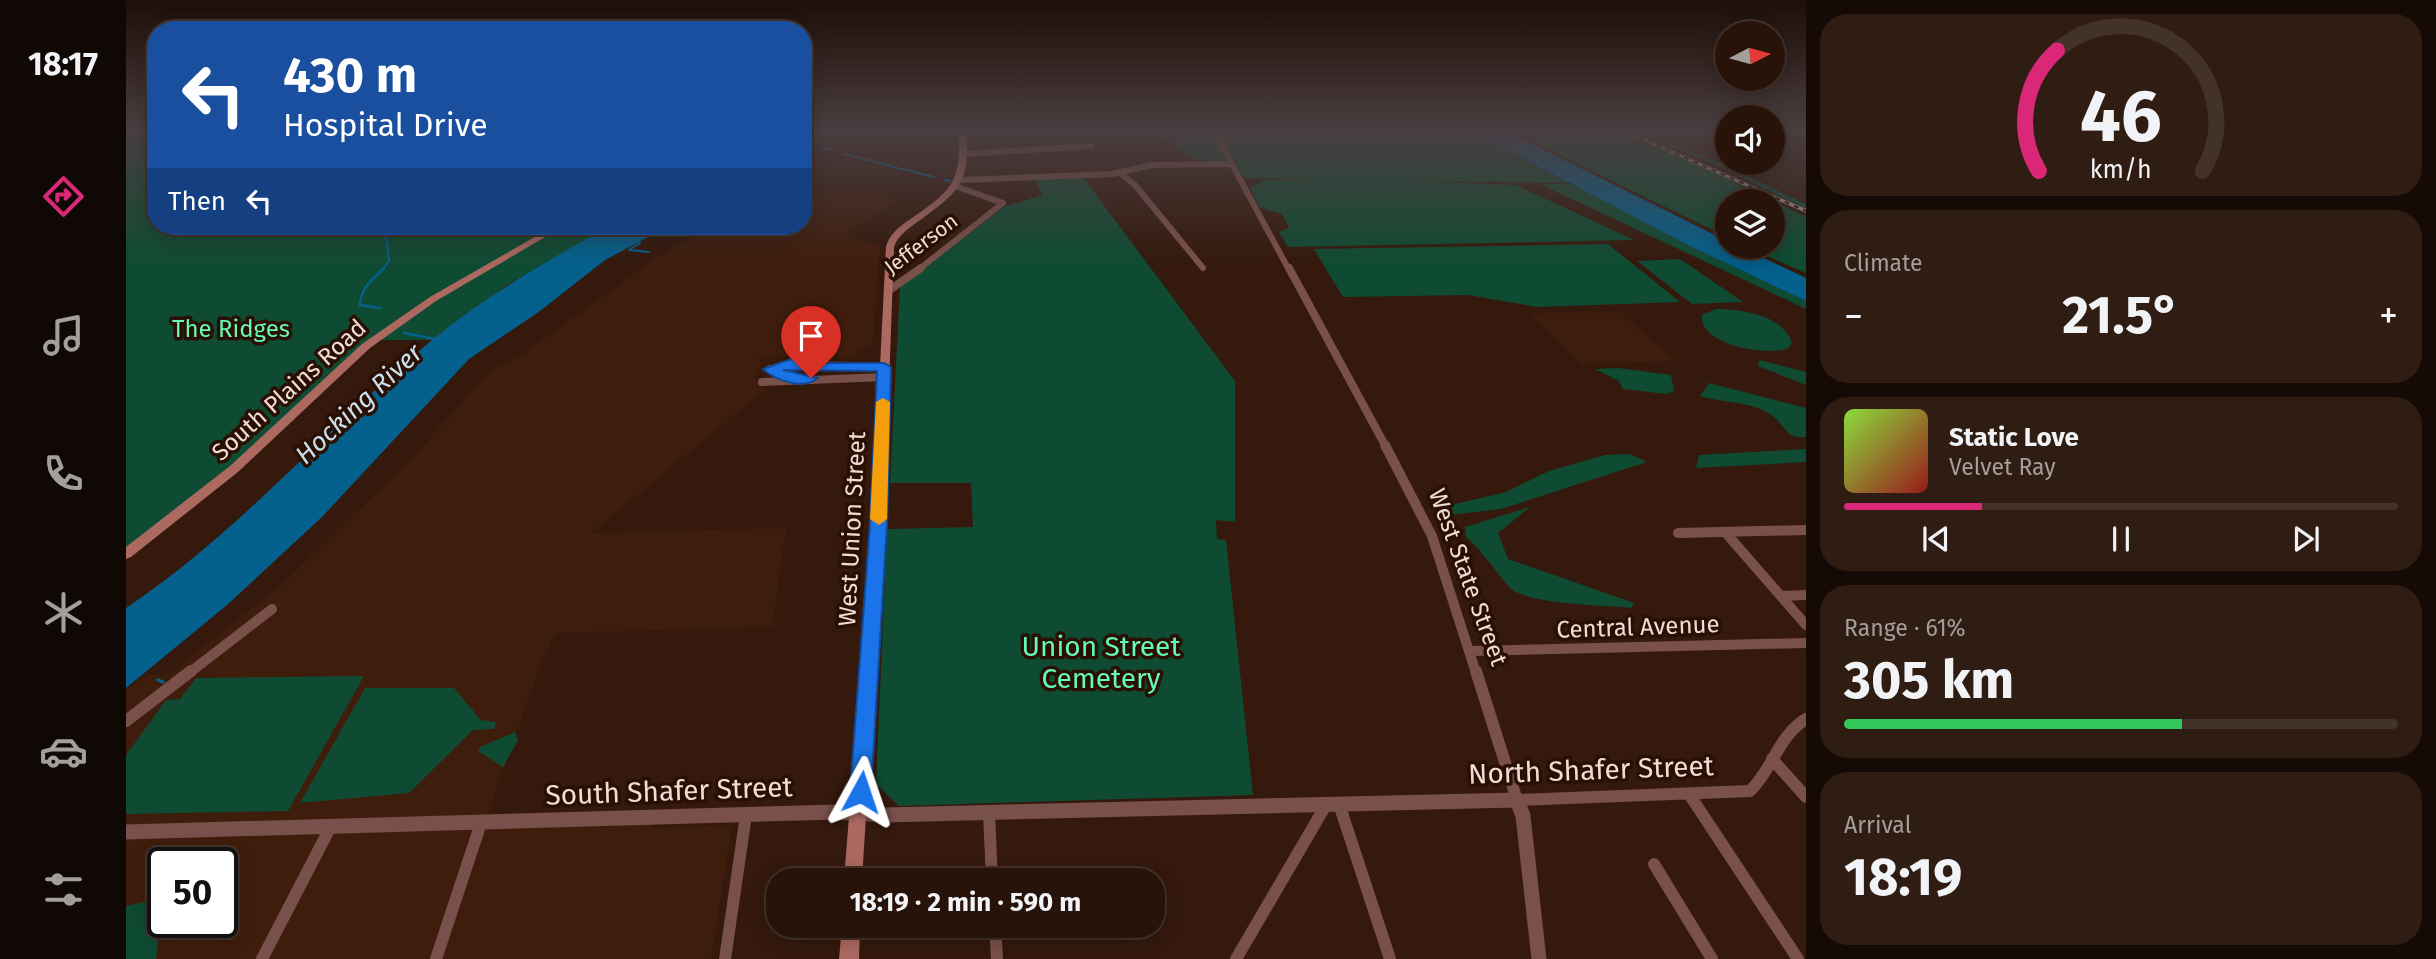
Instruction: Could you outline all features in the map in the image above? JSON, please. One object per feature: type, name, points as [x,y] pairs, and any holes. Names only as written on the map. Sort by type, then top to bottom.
[{"type":"main road","points":[[959,183],[961,174]]},
{"type":"main road","name":"West Union Street","points":[[854,868],[878,524],[891,241],[959,183]]},
{"type":"main road","name":"South Plains Road","points":[[126,554],[234,469],[344,364],[375,340],[433,299],[544,235]]},
{"type":"main road","points":[[849,959],[850,938]]},
{"type":"street","points":[[959,183],[1108,174]]},
{"type":"street","points":[[1121,174],[1135,185],[1203,268]]},
{"type":"street","name":"West State Street","points":[[1236,174],[1382,440],[1413,490],[1447,571],[1522,816],[1539,959]]},
{"type":"street","name":"Jefferson","points":[[888,291],[1003,203],[959,183]]},
{"type":"street","points":[[791,379],[770,369],[791,363],[884,372]]},
{"type":"street","points":[[832,378],[833,368]]},
{"type":"street","points":[[762,382],[884,372]]},
{"type":"street","points":[[1678,533],[1806,530]]},
{"type":"street","points":[[1725,532],[1806,625]]},
{"type":"street","points":[[1781,596],[1806,595]]},
{"type":"street","points":[[126,721],[272,609]]},
{"type":"street","name":"Central Avenue","points":[[1472,651],[1806,643]]},
{"type":"street","name":"North Shafer Street","points":[[1333,804],[1750,791],[1759,783],[1790,730],[1805,720]]},
{"type":"street","points":[[1772,759],[1806,797]]},
{"type":"street","points":[[1689,794],[1798,959]]},
{"type":"street","points":[[1236,959],[1333,804]]},
{"type":"street","points":[[1333,804],[1391,959]]},
{"type":"street","name":"South Shafer Street","points":[[126,832],[746,815],[989,813],[1333,804]]},
{"type":"street","points":[[989,813],[991,868]]},
{"type":"street","points":[[725,959],[746,815]]},
{"type":"street","points":[[436,959],[481,823]]},
{"type":"street","points":[[262,959],[331,826]]},
{"type":"street","points":[[1654,864],[1712,959]]},
{"type":"street","points":[[996,938],[997,959]]},
{"type":"shaded area","points":[[871,191],[890,197],[895,202],[843,235],[880,246],[873,342],[852,357],[757,356],[762,364],[754,377],[765,390],[591,533],[786,528],[772,627],[555,633],[538,672],[485,822],[635,819],[656,828],[732,825],[711,959],[126,959],[126,690],[148,675],[169,674],[278,588],[414,456],[491,370],[517,358],[652,261],[694,235],[812,235],[812,194]]},
{"type":"shaded area","points":[[1620,312],[1675,361],[1581,364],[1530,313]]},
{"type":"green space","name":"The Ridges","points":[[126,174],[147,174],[147,235],[594,235],[507,285],[432,340],[375,340],[271,435],[126,554]]},
{"type":"green space","points":[[1242,174],[1551,174],[1569,183],[1408,181],[1516,185],[1634,240],[1288,247],[1279,232],[1289,228],[1282,214],[1260,208],[1250,188],[1265,180],[1313,179],[1244,178]]},
{"type":"green space","points":[[1598,174],[1715,174],[1748,189],[1715,189],[1715,231]]},
{"type":"green space","points":[[1737,175],[1745,175],[1775,189],[1765,189]]},
{"type":"green space","name":"Union Street Cemetery","points":[[1082,176],[1235,381],[1235,522],[1216,520],[1217,539],[1226,540],[1253,795],[899,806],[876,784],[887,529],[973,527],[971,483],[890,483],[900,287],[1004,207],[1042,195],[1035,178]]},
{"type":"green space","points":[[1540,184],[1576,184],[1715,259],[1806,301],[1806,309]]},
{"type":"green space","points":[[1785,194],[1806,204],[1806,209],[1785,199]]},
{"type":"green space","points":[[1785,207],[1806,217],[1806,273],[1774,259],[1785,259]]},
{"type":"green space","points":[[1608,244],[1680,302],[1537,307],[1468,295],[1343,297],[1314,249]]},
{"type":"green space","points":[[1680,259],[1743,302],[1692,304],[1637,261]]},
{"type":"green space","points":[[1716,309],[1760,315],[1779,325],[1792,342],[1789,348],[1766,351],[1722,341],[1704,325],[1702,315]]},
{"type":"green space","points":[[1759,360],[1806,372],[1806,385],[1758,366]]},
{"type":"green space","points":[[1618,368],[1671,375],[1674,391],[1666,394],[1623,389],[1619,381],[1595,369]]},
{"type":"green space","points":[[1709,383],[1806,408],[1806,437],[1790,434],[1763,410],[1700,396]]},
{"type":"green space","points":[[1806,449],[1806,462],[1696,468],[1699,455]]},
{"type":"green space","points":[[1629,454],[1647,462],[1501,509],[1450,515],[1438,508],[1506,492],[1549,471],[1605,455]]},
{"type":"green space","points":[[1530,507],[1498,533],[1508,559],[1634,603],[1631,608],[1548,601],[1518,593],[1509,587],[1466,537],[1465,527]]},
{"type":"green space","points":[[364,676],[288,811],[126,814],[126,755],[166,700],[180,699],[196,678]]},
{"type":"green space","points":[[365,688],[454,688],[481,720],[496,722],[494,729],[473,730],[409,793],[300,803]]},
{"type":"green space","points":[[515,732],[518,740],[503,767],[478,751],[480,747]]},
{"type":"green space","points":[[147,901],[147,938],[157,938],[156,959],[126,959],[126,906]]},
{"type":"water","points":[[1552,174],[1592,174],[1715,235],[1715,258]]},
{"type":"water","points":[[594,235],[652,235],[605,260],[540,311],[469,359],[322,517],[227,605],[126,688],[126,608],[168,578],[245,513],[393,373],[432,340],[474,308]]},
{"type":"water","points":[[1718,259],[1766,259],[1806,278],[1806,301]]},
{"type":"waterway","points":[[921,174],[934,177]]},
{"type":"waterway","points":[[944,180],[950,181]]},
{"type":"waterway","points":[[382,269],[389,261],[384,235]]},
{"type":"waterway","points":[[637,239],[640,243],[629,250],[649,252]]},
{"type":"waterway","points":[[380,308],[360,305],[365,289],[382,269]]},
{"type":"waterway","name":"Hocking River","points":[[404,333],[435,339]]},
{"type":"waterway","points":[[158,680],[163,682]]},
{"type":"railway","points":[[1722,174],[1806,211]]},
{"type":"slow traffic","points":[[879,519],[883,402]]},
{"type":"route","points":[[811,378],[791,379],[770,369],[791,363],[809,367],[884,367],[878,524],[861,792]]}]
